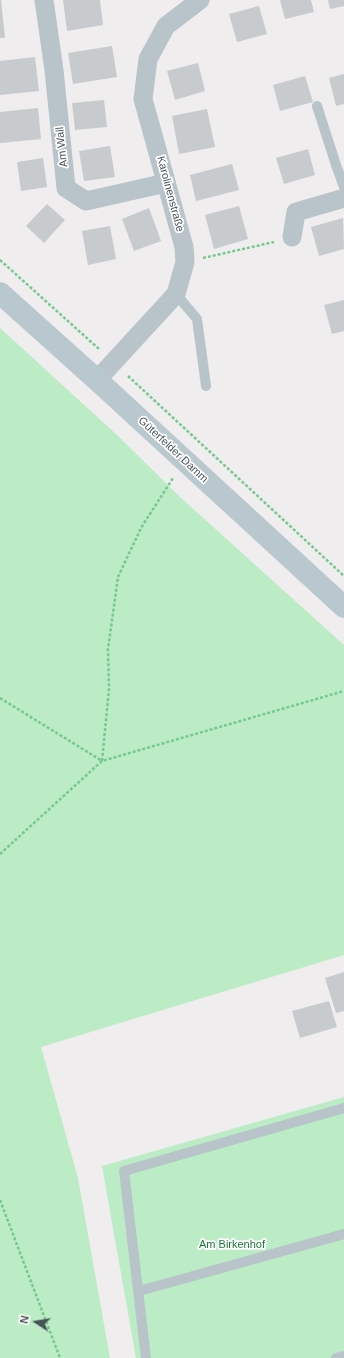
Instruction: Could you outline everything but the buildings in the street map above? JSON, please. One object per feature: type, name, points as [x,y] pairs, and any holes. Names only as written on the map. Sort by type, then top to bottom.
[{"type":"street","name":"Am Wall","points":[[44,0],[54,70],[66,188],[86,202],[166,183]]},
{"type":"street","name":"Karolinenstraße","points":[[97,380],[176,294],[185,262],[184,247],[144,99],[148,59],[166,26],[200,0]]},
{"type":"street","points":[[292,238],[296,212],[344,198]]},
{"type":"street","name":"Güterfelder Damm","points":[[0,293],[344,607]]},
{"type":"lane","points":[[317,106],[344,186]]},
{"type":"lane","points":[[176,294],[197,319],[206,386]]},
{"type":"lane","points":[[146,1358],[124,1171],[344,1108]]},
{"type":"lane","points":[[139,1291],[344,1234]]},
{"type":"lane","points":[[336,1358],[344,1356]]},
{"type":"path","points":[[185,262],[292,238]]},
{"type":"path","points":[[0,260],[344,576]]},
{"type":"path","points":[[102,761],[108,689],[108,649],[118,577],[141,528],[185,461]]},
{"type":"path","points":[[0,854],[102,761],[344,692]]},
{"type":"path","points":[[0,698],[102,761]]},
{"type":"path","points":[[0,1200],[60,1358]]},
{"type":"green space","points":[[0,328],[116,434],[180,497],[344,645],[344,955],[41,1047],[78,1178],[110,1358],[0,1358]]},
{"type":"green space","name":"Am Birkenhof","points":[[344,1097],[344,1358],[136,1358],[102,1166]]}]
